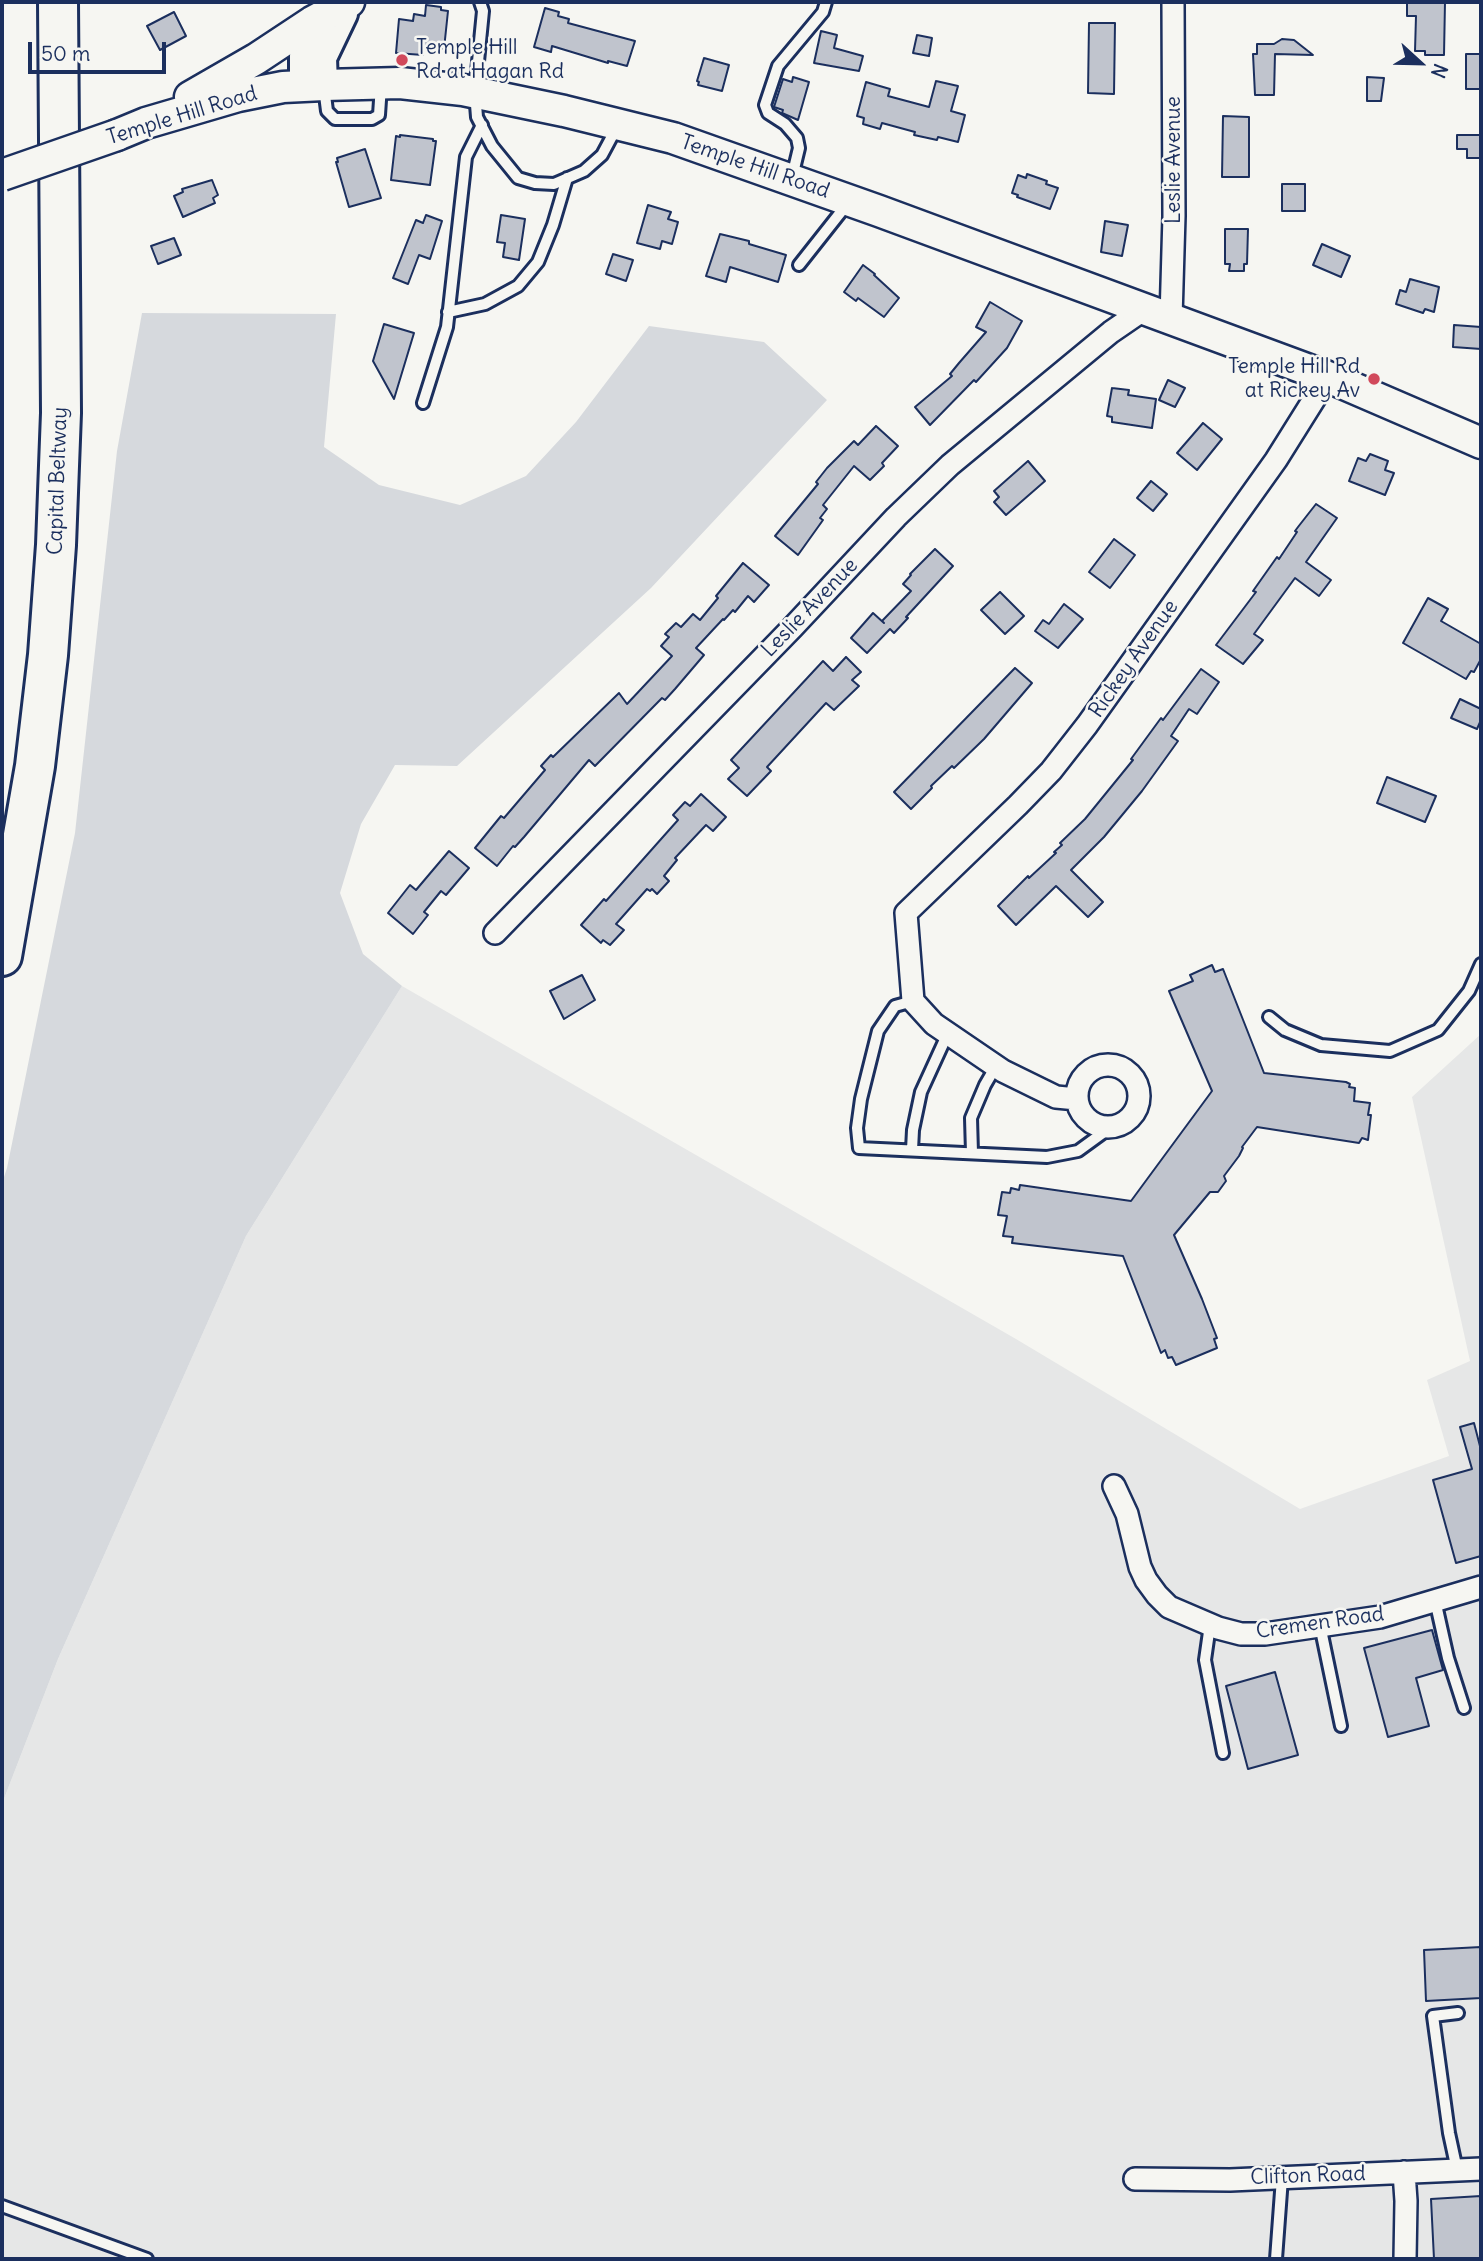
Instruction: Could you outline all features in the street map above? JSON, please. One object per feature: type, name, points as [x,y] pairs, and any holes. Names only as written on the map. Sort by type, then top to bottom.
[{"type":"highway","name":"Capital Beltway","points":[[2,956],[35,766],[48,655],[56,545],[61,413],[58,2]]},
{"type":"main road","points":[[146,124],[349,2]]},
{"type":"main road","name":"Temple Hill Road","points":[[2,175],[146,124],[238,96],[283,87],[382,83],[475,92],[673,138],[1159,313],[1328,377],[1481,443]]},
{"type":"street","points":[[314,85],[332,36],[349,2]]},
{"type":"street","name":"Leslie Avenue","points":[[495,933],[950,465],[1111,332],[1159,313],[1174,190],[1173,2]]},
{"type":"street","name":"Rickey Avenue","points":[[913,1001],[906,913],[1051,771],[1087,725],[1276,460],[1328,377]]},
{"type":"street","points":[[913,1001],[934,1024],[996,1066],[1056,1097],[1077,1099]]},
{"type":"street","points":[[1106,1065],[1118,1066],[1129,1072],[1140,1093],[1138,1106],[1132,1116],[1123,1124],[1111,1127],[1099,1126],[1088,1120],[1080,1110],[1077,1099],[1078,1086],[1084,1076],[1094,1068],[1106,1065]]},
{"type":"street","name":"Cremen Road","points":[[1114,1486],[1127,1514],[1140,1567],[1146,1580],[1169,1607],[1210,1625],[1241,1634],[1265,1634],[1380,1617],[1481,1587]]},
{"type":"street","name":"Clifton Road","points":[[1136,2179],[1282,2178],[1481,2169]]},
{"type":"street","points":[[1404,2172],[1405,2259]]},
{"type":"lane","points":[[480,2],[482,11],[475,92],[477,117],[492,146],[518,178],[535,183],[554,184],[583,171],[603,155],[618,124]]},
{"type":"lane","points":[[792,180],[799,149],[797,138],[785,124],[768,113],[765,105],[778,66],[822,12],[826,2]]},
{"type":"lane","points":[[424,403],[447,327],[466,157],[482,125]]},
{"type":"lane","points":[[448,312],[485,304],[518,286],[538,262],[561,202],[567,178]]},
{"type":"lane","points":[[799,265],[850,201]]},
{"type":"lane","points":[[1269,1017],[1285,1030],[1321,1045],[1390,1051],[1438,1030],[1469,991],[1481,964]]},
{"type":"lane","points":[[913,1001],[895,1006],[878,1031],[861,1098],[859,1148],[1047,1157],[1078,1151],[1111,1127]]},
{"type":"lane","points":[[912,1150],[921,1092],[948,1033]]},
{"type":"lane","points":[[972,1153],[971,1118],[996,1066]]},
{"type":"lane","points":[[1435,1600],[1448,1658],[1464,1708]]},
{"type":"lane","points":[[1210,1625],[1205,1660],[1223,1753]]},
{"type":"lane","points":[[1320,1625],[1341,1726]]},
{"type":"lane","points":[[1457,2170],[1449,2133],[1433,2016],[1458,2013]]},
{"type":"lane","points":[[1276,2259],[1282,2178]]},
{"type":"lane","points":[[2,2206],[146,2259]]},
{"type":"shaded area","points":[[142,313],[336,314],[324,447],[379,485],[460,505],[526,476],[576,422],[649,326],[764,342],[827,400],[651,588],[457,766],[395,765],[361,824],[340,893],[363,954],[402,986],[246,1236],[58,1659],[2,1804],[2,1183],[75,833],[117,451]]},
{"type":"shaded area","points":[[402,986],[1016,1339],[1300,1509],[1449,1456],[1427,1380],[1470,1361],[1412,1097],[1481,1034],[1481,2259],[2,2259],[2,1804],[58,1659],[246,1236]]},
{"type":"building","points":[[1407,2],[1445,2],[1444,55],[1425,55],[1425,51],[1415,51],[1416,16],[1407,16]]},
{"type":"building","points":[[426,5],[448,11],[444,49],[423,47],[423,55],[396,53],[399,19],[413,21],[414,14],[425,16]]},
{"type":"building","points":[[545,8],[559,12],[558,16],[569,19],[568,23],[635,41],[627,66],[552,46],[551,52],[534,47]]},
{"type":"building","points":[[174,12],[186,36],[160,50],[147,26]]},
{"type":"building","points":[[1089,23],[1115,23],[1114,94],[1088,93]]},
{"type":"building","points":[[821,31],[837,35],[834,48],[863,56],[859,71],[814,63]]},
{"type":"building","points":[[917,35],[932,38],[929,56],[913,53]]},
{"type":"building","points":[[1282,39],[1294,40],[1313,55],[1275,54],[1274,95],[1255,95],[1253,54],[1257,54],[1257,44],[1274,44]]},
{"type":"building","points":[[1466,54],[1481,54],[1481,89],[1466,89]]},
{"type":"building","points":[[704,58],[729,65],[722,91],[698,85]]},
{"type":"building","points":[[793,77],[809,82],[798,120],[774,107],[783,79],[792,82]]},
{"type":"building","points":[[1367,77],[1384,78],[1381,101],[1367,101]]},
{"type":"building","points":[[936,81],[958,86],[951,111],[965,115],[958,142],[914,135],[915,132],[882,123],[880,129],[863,124],[864,118],[857,116],[866,82],[890,89],[888,96],[929,107]]},
{"type":"building","points":[[1223,116],[1249,117],[1249,177],[1222,177]]},
{"type":"building","points":[[1457,135],[1481,135],[1481,158],[1467,158],[1467,149],[1457,149]]},
{"type":"building","points":[[396,136],[436,141],[430,185],[391,180]]},
{"type":"building","points":[[365,149],[381,198],[349,207],[337,158]]},
{"type":"building","points":[[1027,174],[1058,188],[1050,209],[1012,193],[1018,175],[1026,178]]},
{"type":"building","points":[[212,180],[218,195],[213,198],[215,203],[183,217],[174,196],[183,192],[182,189]]},
{"type":"building","points":[[1282,184],[1305,184],[1305,211],[1282,211]]},
{"type":"building","points":[[648,205],[671,212],[668,219],[678,222],[672,244],[662,241],[660,249],[637,243]]},
{"type":"building","points":[[426,215],[442,221],[430,259],[419,255],[408,284],[393,278],[416,220],[423,223]]},
{"type":"building","points":[[501,215],[525,219],[519,260],[503,257],[505,243],[497,242]]},
{"type":"building","points":[[1105,221],[1128,225],[1122,256],[1101,252]]},
{"type":"building","points":[[1225,229],[1248,229],[1247,264],[1244,264],[1244,271],[1229,271],[1230,264],[1225,264]]},
{"type":"building","points":[[720,234],[749,241],[749,244],[786,255],[778,282],[730,267],[726,282],[706,276]]},
{"type":"building","points":[[174,238],[181,255],[158,264],[151,246]]},
{"type":"building","points":[[1322,244],[1350,256],[1341,277],[1313,265]]},
{"type":"building","points":[[613,254],[633,260],[626,281],[606,274]]},
{"type":"building","points":[[863,265],[899,298],[884,317],[858,298],[856,301],[844,292]]},
{"type":"building","points":[[1410,279],[1439,287],[1434,312],[1425,309],[1423,313],[1396,304],[1400,290],[1406,292]]},
{"type":"building","points":[[990,302],[1022,321],[1007,348],[976,382],[974,380],[930,425],[915,407],[952,376],[950,374],[986,332],[976,327]]},
{"type":"building","points":[[384,324],[414,333],[394,399],[373,361]]},
{"type":"building","points":[[1454,325],[1481,327],[1481,349],[1453,347]]},
{"type":"building","points":[[1168,380],[1185,388],[1175,407],[1159,400]]},
{"type":"building","points":[[1112,388],[1129,390],[1128,395],[1156,399],[1152,428],[1112,422],[1112,417],[1107,416]]},
{"type":"building","points":[[1203,423],[1222,439],[1197,470],[1177,453]]},
{"type":"building","points":[[876,426],[898,446],[870,480],[854,466],[823,505],[827,509],[820,518],[823,520],[798,555],[775,536],[818,484],[816,482],[827,468],[854,441],[858,445]]},
{"type":"building","points":[[1370,454],[1388,461],[1385,470],[1394,473],[1385,495],[1349,481],[1358,458],[1366,461]]},
{"type":"building","points":[[1028,461],[1045,481],[1006,515],[994,502],[999,497],[994,491]]},
{"type":"building","points":[[1151,481],[1167,494],[1153,511],[1137,498]]},
{"type":"building","points":[[1316,504],[1337,518],[1306,562],[1331,580],[1319,596],[1295,578],[1254,634],[1263,640],[1243,664],[1216,645]]},
{"type":"building","points":[[1114,539],[1135,555],[1110,588],[1089,572]]},
{"type":"building","points":[[935,549],[953,566],[894,633],[890,629],[867,653],[851,638],[873,613],[884,623],[882,621],[911,591],[903,584]]},
{"type":"building","points":[[743,563],[769,585],[754,602],[748,596],[735,612],[733,610],[723,619],[696,648],[704,655],[665,700],[662,698],[595,766],[589,760],[497,866],[475,848],[545,770],[541,766],[551,755],[553,757],[619,693],[627,704],[672,656],[661,646],[669,637],[665,634],[676,623],[681,627],[693,614],[700,620]]},
{"type":"building","points":[[1000,592],[1024,616],[1005,634],[981,610]]},
{"type":"building","points":[[1428,598],[1448,609],[1441,621],[1481,644],[1481,659],[1474,672],[1471,671],[1466,679],[1403,643]]},
{"type":"building","points":[[1064,604],[1083,619],[1058,648],[1035,631],[1043,620],[1049,624]]},
{"type":"building","points":[[846,657],[861,672],[852,680],[859,686],[834,710],[826,703],[767,767],[771,771],[747,796],[728,779],[739,768],[731,760],[823,661],[833,671]]},
{"type":"building","points":[[1015,668],[1032,683],[984,739],[931,786],[911,809],[894,792]]},
{"type":"building","points":[[1201,669],[1219,682],[1197,714],[1189,709],[1171,736],[1178,741],[1142,791],[1104,837],[1071,870],[1103,902],[1088,917],[1056,886],[1016,925],[998,906],[1056,853],[1054,852],[1062,845],[1060,843],[1085,819],[1133,760],[1131,759],[1161,718],[1163,720]]},
{"type":"building","points":[[1460,699],[1481,709],[1481,720],[1477,729],[1451,718]]},
{"type":"building","points":[[1387,777],[1436,796],[1425,822],[1377,803]]},
{"type":"building","points":[[701,794],[726,817],[713,831],[706,825],[675,858],[677,860],[664,876],[669,881],[657,894],[652,889],[647,889],[616,924],[624,930],[610,945],[603,940],[601,943],[581,925],[678,820],[673,815],[685,802],[690,806]]},
{"type":"building","points":[[449,851],[469,868],[446,895],[441,891],[424,912],[428,915],[413,934],[388,913],[410,885],[416,890]]},
{"type":"building","points":[[1212,965],[1215,972],[1223,969],[1264,1073],[1346,1082],[1350,1084],[1349,1087],[1355,1088],[1354,1101],[1370,1103],[1368,1115],[1371,1115],[1368,1140],[1362,1138],[1359,1143],[1257,1127],[1224,1176],[1226,1181],[1218,1192],[1210,1192],[1174,1235],[1217,1338],[1214,1339],[1217,1348],[1176,1365],[1172,1357],[1168,1358],[1165,1350],[1161,1353],[1123,1256],[1012,1243],[1013,1237],[1003,1236],[1007,1216],[998,1215],[1002,1192],[1010,1193],[1011,1188],[1019,1190],[1020,1185],[1131,1201],[1212,1091],[1169,991],[1193,981],[1190,975]]},
{"type":"building","points":[[582,975],[595,1000],[564,1019],[550,991]]},
{"type":"building","points":[[1474,1423],[1481,1450],[1481,1556],[1456,1563],[1433,1480],[1472,1469],[1460,1427]]},
{"type":"building","points":[[1432,1630],[1443,1670],[1416,1678],[1429,1726],[1388,1737],[1364,1648]]},
{"type":"building","points":[[1275,1672],[1298,1755],[1248,1769],[1226,1686]]},
{"type":"building","points":[[1481,1947],[1481,1998],[1426,2001],[1424,1950]]},
{"type":"building","points":[[1481,2196],[1481,2259],[1434,2259],[1431,2199]]},
{"type":"place","name":"Temple Hill Rd at Hagan Rd","points":[[402,60]]},
{"type":"place","name":"Temple Hill Rd at Rickey Av","points":[[1374,379]]}]
